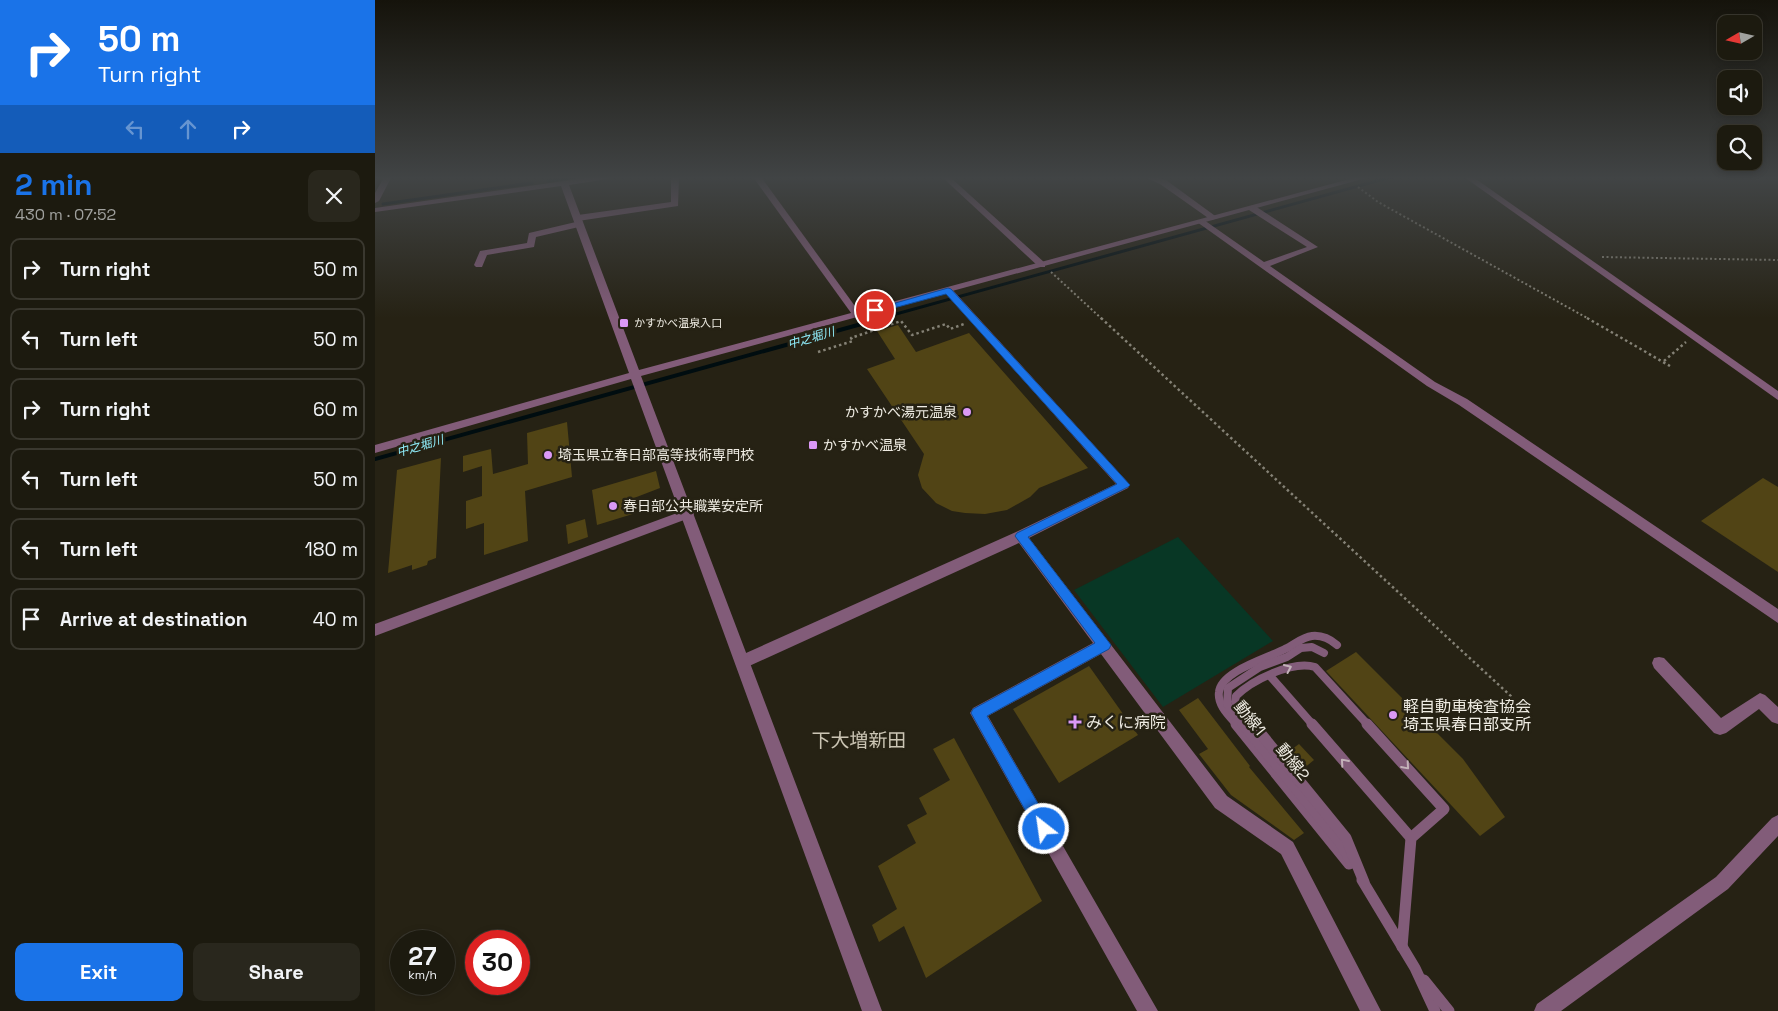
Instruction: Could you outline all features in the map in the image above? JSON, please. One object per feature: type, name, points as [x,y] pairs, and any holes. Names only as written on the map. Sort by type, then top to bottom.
[{"type":"street","points":[[479,266],[483,253],[531,245],[532,235],[568,224]]},
{"type":"street","points":[[580,224],[872,1011]]},
{"type":"street","points":[[791,224],[857,315]]},
{"type":"street","points":[[997,224],[1042,265]]},
{"type":"street","points":[[375,449],[636,374],[857,315],[953,295],[1042,265],[1193,224]]},
{"type":"street","points":[[1204,224],[1265,265],[1431,384],[1463,402],[1778,617]]},
{"type":"street","points":[[1265,265],[1314,247],[1278,224]]},
{"type":"street","points":[[1534,224],[1778,396]]},
{"type":"street","points":[[742,662],[1021,536],[1124,485],[953,295]]},
{"type":"street","points":[[375,630],[688,514]]},
{"type":"street","points":[[1021,536],[1221,802],[1287,848],[1371,1011]]},
{"type":"street","points":[[1104,645],[978,713],[1148,1011]]},
{"type":"street","points":[[1659,663],[1720,728],[1760,700],[1778,717]]},
{"type":"street","points":[[1544,1011],[1722,883],[1778,824]]},
{"type":"lane","name":"動線1","points":[[1337,646],[1329,638],[1318,636],[1306,638],[1279,653],[1253,663],[1227,678],[1222,682],[1218,694],[1222,708],[1337,844]]},
{"type":"lane","name":"動線2","points":[[1324,653],[1312,647],[1306,647],[1287,657],[1259,667],[1228,688],[1226,700],[1227,704],[1337,844]]},
{"type":"lane","points":[[1364,882],[1346,838],[1235,702],[1236,696],[1239,693],[1270,676],[1302,663],[1315,667],[1444,809],[1411,838],[1402,947]]},
{"type":"lane","points":[[1270,676],[1411,838]]},
{"type":"lane","points":[[1337,844],[1364,882],[1415,968],[1449,1011]]},
{"type":"lane","points":[[1415,968],[1435,1011]]},
{"type":"path","points":[[1419,224],[1665,361],[1670,366]]},
{"type":"path","points":[[1579,256],[1778,260]]},
{"type":"path","points":[[1042,265],[1513,698]]},
{"type":"path","points":[[819,352],[853,341],[851,338],[901,321],[912,335],[947,324],[950,328],[975,320]]},
{"type":"path","points":[[1665,361],[1692,336]]},
{"type":"green space","points":[[1178,537],[1273,641],[1163,707],[1074,590]]},
{"type":"building","name":"かすかべ湯元温泉","points":[[898,325],[916,352],[969,333],[1088,468],[1039,488],[1030,497],[1007,510],[985,514],[965,513],[952,511],[936,503],[922,488],[918,475],[924,454],[867,369],[895,359],[877,331]]},
{"type":"building","points":[[567,422],[572,477],[525,491],[528,541],[484,555],[484,523],[466,529],[466,501],[482,496],[482,466],[463,472],[463,456],[491,449],[493,474],[528,464],[527,433]]},
{"type":"building","points":[[441,458],[436,558],[428,561],[427,565],[412,570],[412,565],[388,573],[397,470]]},
{"type":"building","points":[[656,471],[660,488],[634,498],[636,513],[597,525],[592,490]]},
{"type":"building","points":[[1763,478],[1778,487],[1778,572],[1701,521]]},
{"type":"building","points":[[585,519],[588,537],[568,544],[566,525]]},
{"type":"building","name":"軽自動車検査協会 埼玉県春日部支所","points":[[1356,652],[1463,759],[1505,817],[1480,836],[1326,671]]},
{"type":"building","name":"みくに病院","points":[[1089,666],[1138,735],[1059,783],[1013,709]]},
{"type":"building","points":[[1198,698],[1249,767],[1304,833],[1294,840],[1231,795],[1199,754],[1208,749],[1179,710]]},
{"type":"building","points":[[954,738],[1042,901],[926,978],[904,926],[879,942],[872,925],[897,909],[878,866],[916,843],[907,825],[927,814],[919,798],[950,780],[933,749]]},
{"type":"building","points":[[1299,744],[1314,760],[1303,769],[1288,752]]},
{"type":"waterway","name":"中之堀川","points":[[878,319],[1221,224]]},
{"type":"waterway","name":"中之堀川","points":[[375,459],[883,318]]},
{"type":"place","name":"かすかべ温泉入口","points":[[624,323]]},
{"type":"place","name":"かすかべ湯元温泉","points":[[967,412]]},
{"type":"place","name":"かすかべ温泉","points":[[813,445]]},
{"type":"place","name":"埼玉県立春日部高等技術専門校","points":[[548,455]]},
{"type":"place","name":"春日部公共職業安定所","points":[[613,506]]},
{"type":"place","name":"軽自動車検査協会 埼玉県春日部支所","points":[[1393,715]]},
{"type":"place","name":"みくに病院","points":[[1075,722]]},
{"type":"district","name":"下大増新田","points":[[859,740]]},
{"type":"route","points":[[875,310],[948,290],[1124,485],[1021,536],[1104,645],[978,713],[1044,829]]}]
